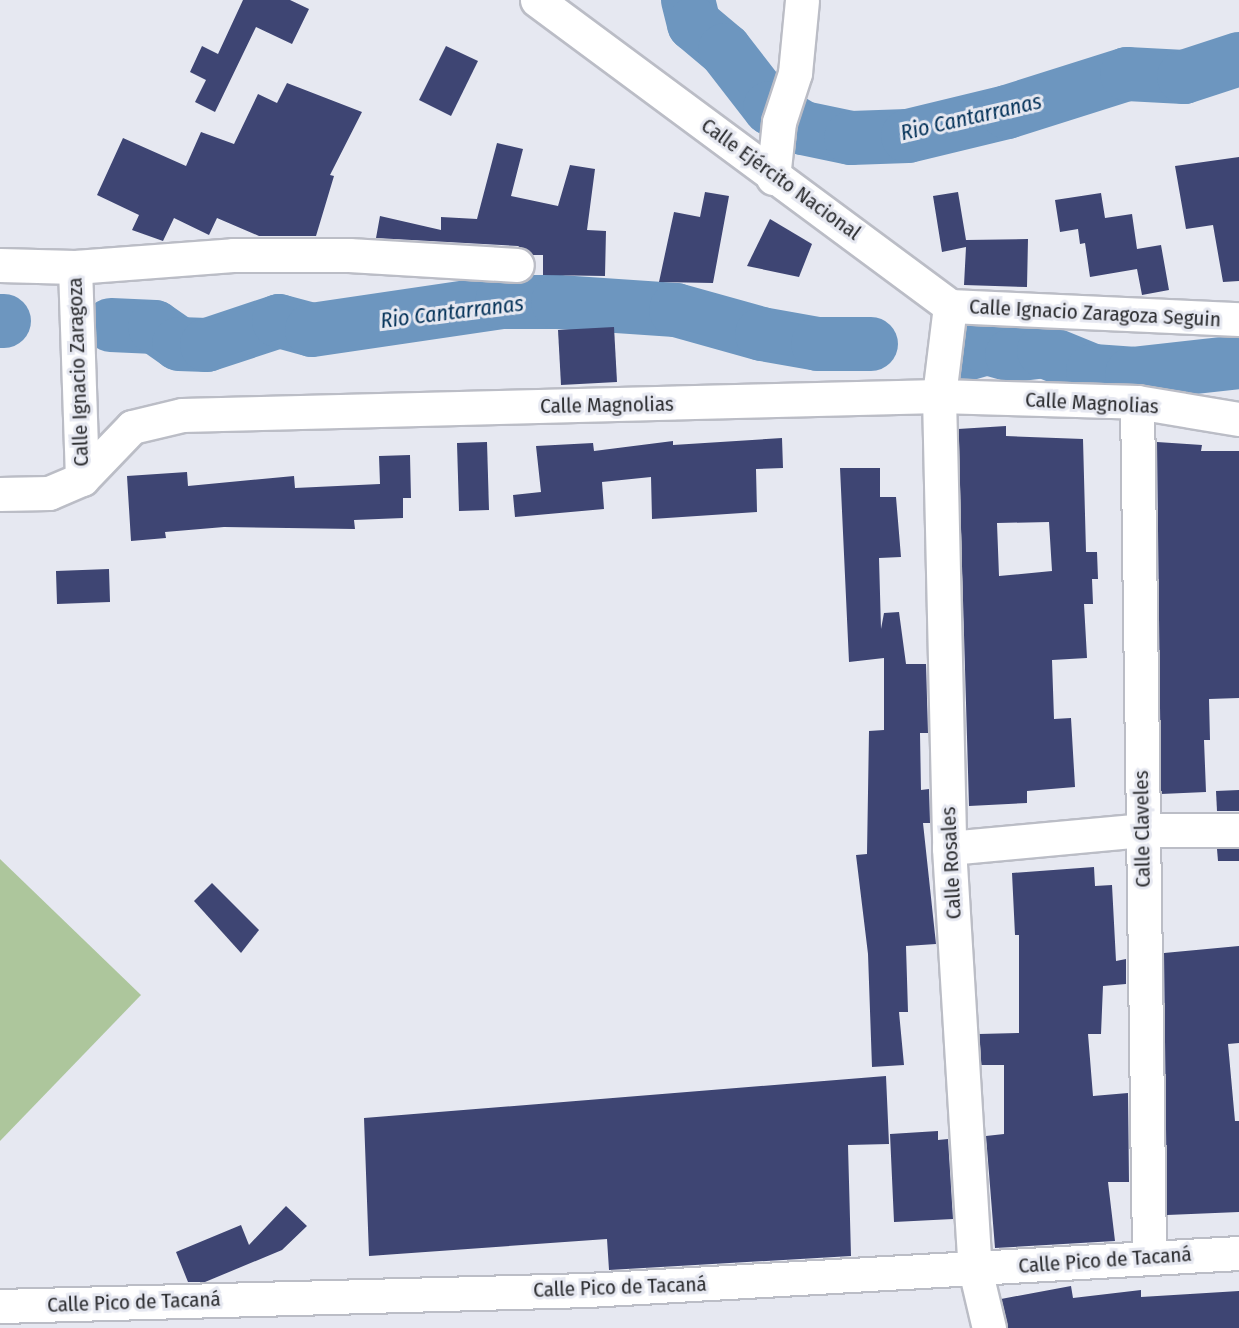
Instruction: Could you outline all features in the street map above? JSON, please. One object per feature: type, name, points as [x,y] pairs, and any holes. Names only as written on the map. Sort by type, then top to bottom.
[{"type":"street","name":"Calle Ejército Nacional","points":[[537,0],[773,178],[896,262],[950,306]]},
{"type":"street","points":[[773,178],[780,122],[795,74],[802,0]]},
{"type":"street","points":[[75,267],[233,255],[349,255],[517,265]]},
{"type":"street","name":"Calle Ignacio Zaragoza","points":[[0,265],[75,267],[82,480]]},
{"type":"street","points":[[939,396],[950,306]]},
{"type":"street","name":"Calle Ignacio Zaragoza Seguin","points":[[950,306],[1239,319]]},
{"type":"street","name":"Calle Magnolias","points":[[0,494],[49,493],[82,480],[132,426],[182,415],[939,396],[1137,402],[1239,419]]},
{"type":"street","name":"Calle Rosales","points":[[939,396],[949,848],[975,1269],[989,1328]]},
{"type":"street","name":"Calle Claveles","points":[[1137,402],[1149,1255]]},
{"type":"street","points":[[949,848],[1142,830],[1239,830]]},
{"type":"street","name":"Calle Pico de Tacaná","points":[[0,1306],[587,1290],[975,1269],[1149,1255],[1239,1253]]},
{"type":"green space","points":[[0,859],[141,995],[0,1141]]},
{"type":"building","points":[[243,0],[290,0],[309,9],[292,44],[256,27],[215,112],[195,102],[206,80],[190,72],[202,46],[218,54]]},
{"type":"building","points":[[446,46],[478,61],[451,116],[419,100]]},
{"type":"building","points":[[287,83],[362,112],[330,175],[334,176],[316,236],[259,236],[217,218],[209,235],[174,218],[163,241],[132,230],[139,215],[97,195],[123,138],[186,166],[201,132],[234,144],[258,94],[277,103]]},
{"type":"building","points":[[497,143],[523,149],[511,196],[558,206],[570,165],[595,169],[587,230],[606,231],[605,276],[543,275],[543,255],[532,255],[518,246],[376,238],[380,216],[441,230],[441,217],[477,219]]},
{"type":"building","points":[[1239,157],[1239,281],[1223,282],[1213,225],[1186,229],[1175,166]]},
{"type":"building","points":[[705,192],[729,196],[713,283],[659,282],[674,212],[700,217]]},
{"type":"building","points":[[958,192],[966,240],[1028,239],[1027,287],[964,285],[966,247],[942,252],[933,196]]},
{"type":"building","points":[[1101,193],[1105,218],[1132,214],[1137,249],[1161,245],[1169,290],[1142,295],[1137,269],[1090,277],[1085,243],[1080,244],[1078,229],[1060,232],[1055,200]]},
{"type":"building","points":[[770,219],[812,244],[799,277],[747,266]]},
{"type":"building","points":[[614,327],[617,382],[561,385],[558,330]]},
{"type":"building","points":[[1006,426],[1006,436],[1083,439],[1086,552],[1097,552],[1098,579],[1092,579],[1093,604],[1084,604],[1087,658],[1052,660],[1054,719],[1071,718],[1075,787],[1027,791],[1027,803],[969,806],[958,429]],"holes":[[[1049,522],[1052,571],[999,576],[997,523]]]},
{"type":"building","points":[[782,438],[783,468],[756,469],[757,512],[652,519],[651,477],[602,482],[604,509],[515,517],[513,495],[541,492],[536,446],[593,443],[594,451],[673,441],[673,445]]},
{"type":"building","points":[[487,442],[489,510],[459,511],[457,443]]},
{"type":"building","points":[[1157,442],[1202,445],[1201,451],[1239,451],[1239,698],[1209,699],[1210,740],[1204,740],[1206,792],[1161,794]]},
{"type":"building","points":[[410,455],[411,498],[403,498],[403,518],[354,520],[355,529],[224,527],[165,532],[166,538],[131,541],[127,476],[187,472],[188,486],[294,476],[295,488],[380,484],[379,456]]},
{"type":"building","points":[[840,468],[880,468],[880,497],[896,497],[901,557],[879,558],[881,629],[884,613],[899,612],[906,664],[926,664],[928,733],[920,733],[921,790],[929,789],[930,823],[923,823],[936,944],[906,946],[908,1012],[899,1012],[904,1065],[872,1067],[868,954],[856,855],[867,854],[869,731],[884,730],[884,658],[849,662]]},
{"type":"building","points":[[109,569],[110,602],[57,604],[56,571]]},
{"type":"building","points":[[1239,790],[1239,811],[1217,811],[1216,791]]},
{"type":"building","points":[[1217,849],[1239,849],[1239,861],[1218,861]]},
{"type":"building","points":[[1094,867],[1095,886],[1112,885],[1116,961],[1126,959],[1126,984],[1103,986],[1101,1034],[1088,1034],[1093,1096],[1128,1093],[1129,1182],[1108,1182],[1115,1241],[995,1248],[986,1136],[1004,1134],[1004,1065],[981,1065],[979,1034],[1019,1033],[1019,935],[1015,935],[1012,873]]},
{"type":"building","points":[[212,883],[259,930],[241,953],[194,901]]},
{"type":"building","points":[[1239,946],[1239,1043],[1228,1044],[1235,1121],[1239,1121],[1239,1212],[1167,1215],[1164,953]]},
{"type":"building","points":[[886,1076],[889,1144],[848,1145],[851,1256],[609,1270],[607,1239],[369,1256],[364,1118]]},
{"type":"building","points":[[938,1131],[938,1140],[948,1139],[953,1219],[894,1222],[890,1134]]},
{"type":"building","points":[[286,1206],[307,1226],[282,1250],[205,1282],[188,1282],[176,1252],[241,1225],[249,1245]]},
{"type":"building","points":[[1071,1286],[1073,1298],[1141,1290],[1141,1297],[1239,1291],[1239,1328],[1007,1328],[1001,1299]]},
{"type":"waterway","name":"Rio Cantarranas","points":[[688,0],[694,24],[725,50],[770,108],[803,128],[851,138],[908,136],[1007,112],[1127,74],[1184,77],[1239,59]]},
{"type":"waterway","name":"Rio Cantarranas","points":[[111,325],[155,327],[179,344],[207,345],[279,321],[312,330],[502,302],[558,302],[676,310],[762,334],[818,344],[871,344]]},
{"type":"waterway","name":"Rio Cantarranas","points":[[966,354],[987,348],[1012,355],[1044,351],[1093,371],[1132,374],[1239,362]]}]
